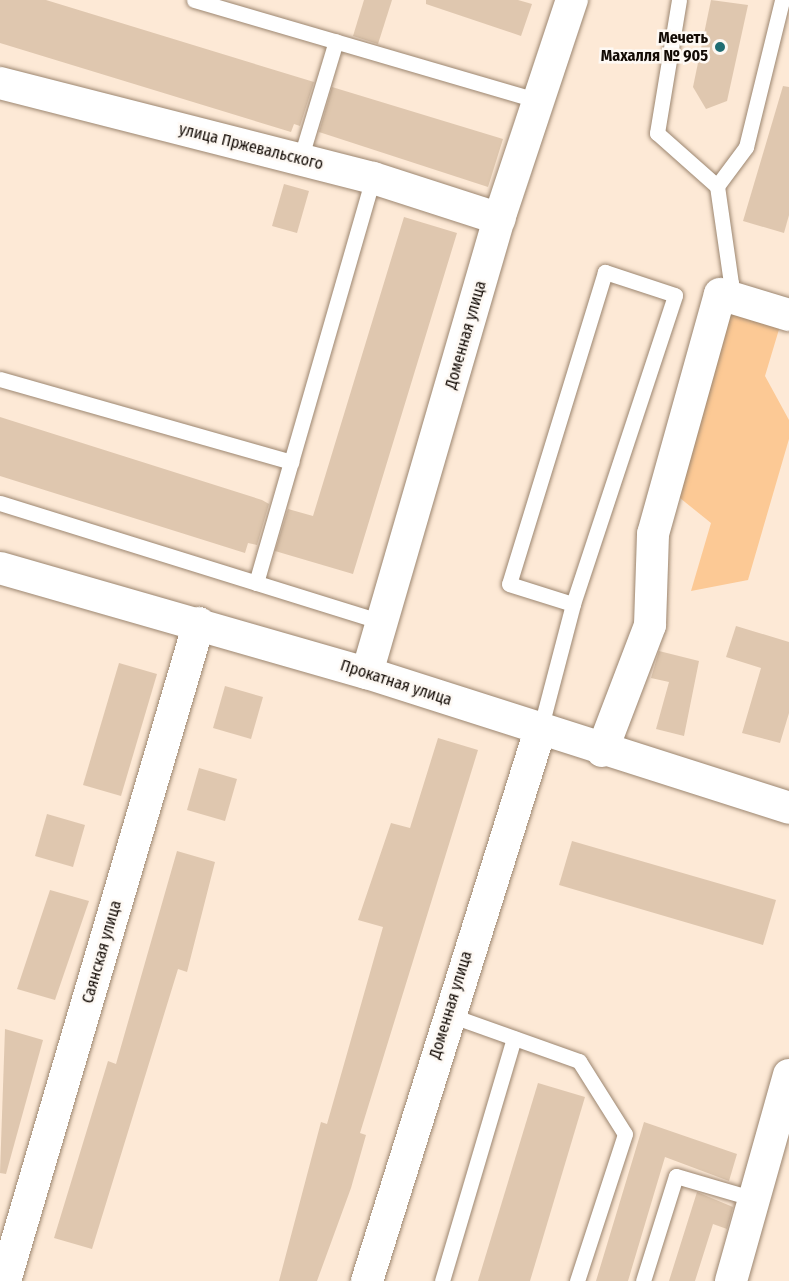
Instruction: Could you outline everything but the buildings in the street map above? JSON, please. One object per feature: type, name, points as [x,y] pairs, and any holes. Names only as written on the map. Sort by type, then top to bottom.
[{"type":"street","name":"Доменная улица","points":[[367,673],[536,100],[572,0]]},
{"type":"street","name":"улица Пржевальского","points":[[0,83],[373,178],[500,219]]},
{"type":"street","points":[[602,751],[650,625],[653,534],[720,294],[786,308]]},
{"type":"street","name":"Прокатная улица","points":[[0,568],[199,623],[367,673],[602,751],[789,808]]},
{"type":"street","name":"Саянская улица","points":[[5,1281],[199,623]]},
{"type":"street","name":"Доменная улица","points":[[367,1281],[447,1014],[540,730]]},
{"type":"street","points":[[731,1281],[752,1198],[789,1075]]},
{"type":"lane","points":[[194,0],[536,100]]},
{"type":"lane","points":[[679,0],[657,133],[717,186],[731,283],[720,294]]},
{"type":"lane","points":[[717,186],[746,147],[782,0]]},
{"type":"lane","points":[[300,160],[336,41]]},
{"type":"lane","points":[[256,583],[373,178]]},
{"type":"lane","points":[[540,730],[573,604],[675,295],[605,272],[509,584],[573,604]]},
{"type":"lane","points":[[0,379],[291,462]]},
{"type":"lane","points":[[0,503],[383,622]]},
{"type":"lane","points":[[447,1014],[579,1061],[625,1134],[577,1281]]},
{"type":"lane","points":[[442,1281],[514,1038]]},
{"type":"lane","points":[[643,1281],[676,1176],[752,1198]]},
{"type":"shaded area","points":[[729,313],[780,326],[765,376],[789,420],[789,439],[748,580],[691,591],[711,523],[675,494]]},
{"type":"place","name":"Мечеть Махалля № 905","points":[[720,47]]}]
